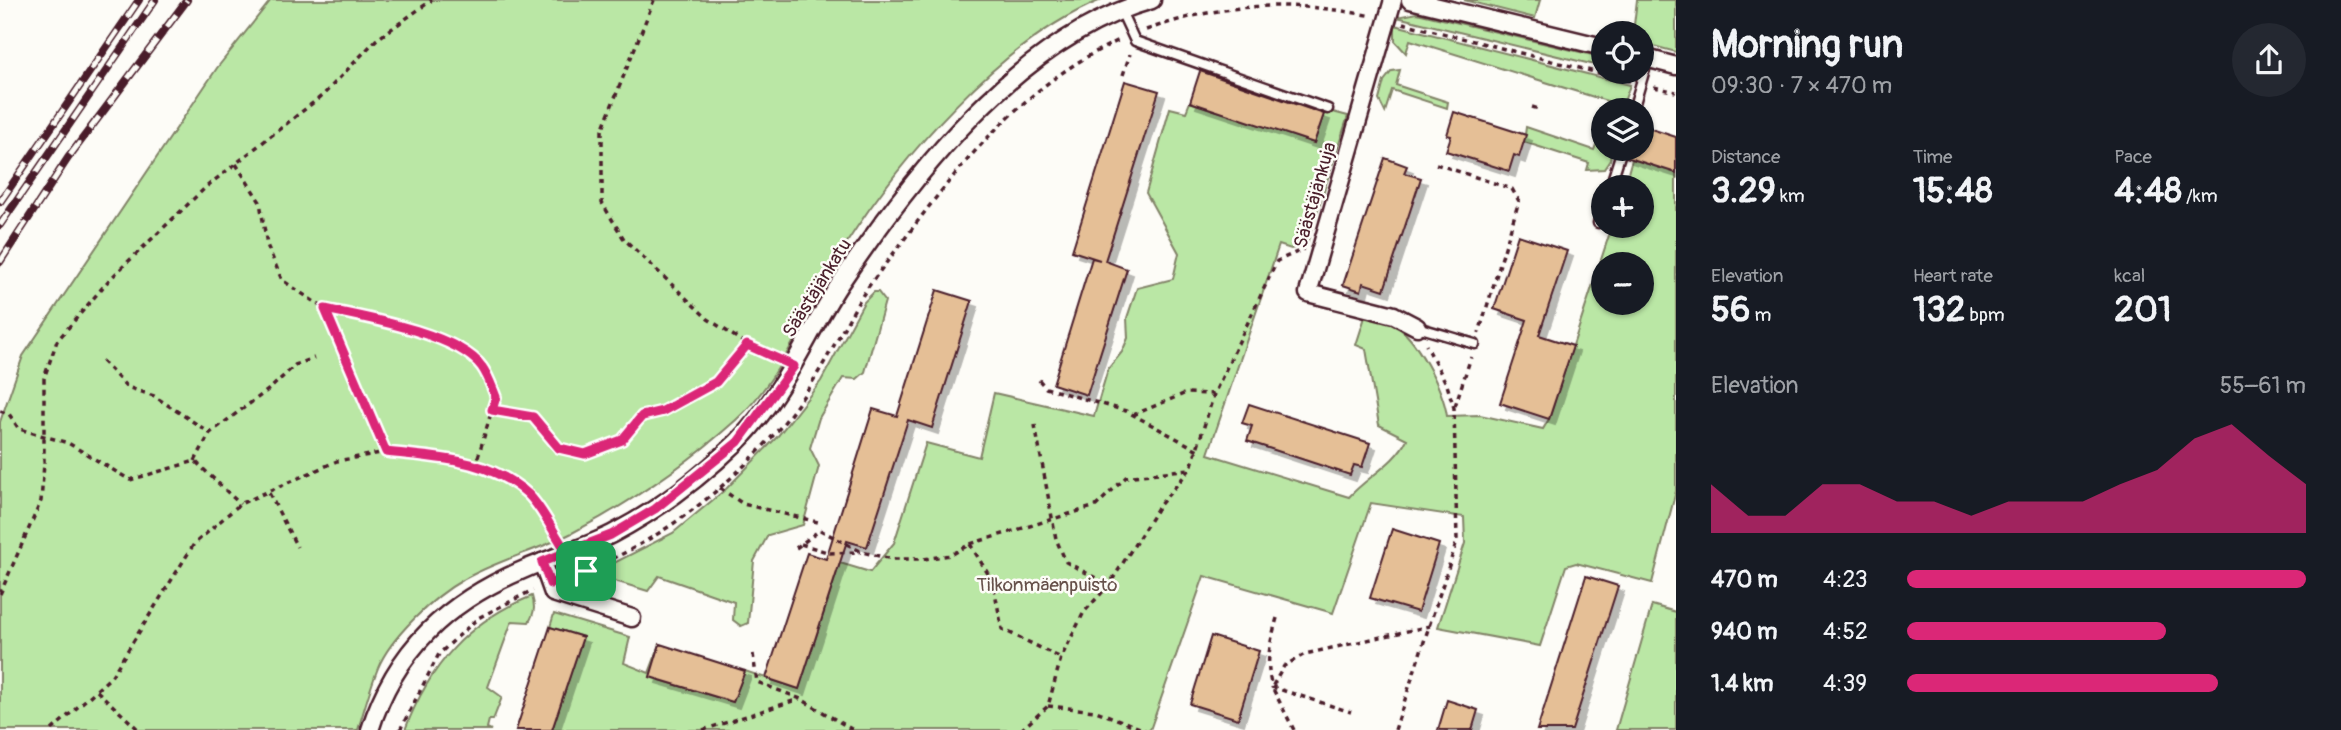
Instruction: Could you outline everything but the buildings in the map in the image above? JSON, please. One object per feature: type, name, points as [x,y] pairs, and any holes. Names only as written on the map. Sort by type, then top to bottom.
[{"type":"street","name":"Säästäjänkatu","points":[[370,730],[382,694],[431,626],[479,590],[611,535],[655,509],[738,442],[794,366],[839,286],[940,150],[1002,89],[1049,49],[1085,27],[1152,0]]},
{"type":"street","name":"Säästäjänkuja","points":[[1393,0],[1308,293],[1394,315],[1417,327]]},
{"type":"street","points":[[1410,0],[1591,44]]},
{"type":"street","points":[[1654,60],[1676,66]]},
{"type":"street","points":[[542,562],[553,593],[632,618]]},
{"type":"lane","points":[[1121,11],[1133,38],[1130,52]]},
{"type":"lane","points":[[1133,38],[1328,109]]},
{"type":"lane","points":[[1637,98],[1641,84]]},
{"type":"lane","points":[[1417,327],[1475,344]]},
{"type":"path","points":[[0,594],[41,501],[44,378],[57,341],[109,280],[206,187],[323,95],[376,40],[432,0]]},
{"type":"path","points":[[654,0],[602,130],[602,203],[624,239],[708,319],[747,345],[794,366]]},
{"type":"path","points":[[400,730],[439,654],[478,618],[550,584],[586,571],[671,528],[720,488],[776,431],[819,376],[860,299],[917,221],[996,128],[1068,67],[1186,16],[1240,6],[1336,9],[1591,71]]},
{"type":"path","points":[[1122,75],[1130,52]]},
{"type":"path","points":[[1641,84],[1676,92]]},
{"type":"path","points":[[1532,107],[1539,109]]},
{"type":"path","points":[[236,164],[260,202],[267,245],[282,280],[325,309],[402,325],[453,346],[482,365],[496,397],[476,464]]},
{"type":"path","points":[[1436,164],[1512,189],[1519,201],[1454,408]]},
{"type":"path","points":[[1021,730],[1048,706],[1061,658],[1084,612],[1109,585],[1159,506],[1191,468],[1214,394],[1277,261],[1294,251],[1322,246]]},
{"type":"path","points":[[325,309],[386,452]]},
{"type":"path","points":[[1395,730],[1457,541],[1454,408],[1447,385],[1417,327]]},
{"type":"path","points":[[492,410],[533,417],[559,448],[585,454],[622,440],[642,416],[663,411],[716,382],[747,345]]},
{"type":"path","points":[[0,411],[9,414],[19,429],[68,443],[131,480],[195,461],[210,433],[272,387],[295,365],[314,358]]},
{"type":"path","points":[[102,361],[127,387],[154,396],[210,433]]},
{"type":"path","points":[[1038,380],[1046,388],[1133,415],[1198,450]]},
{"type":"path","points":[[1133,415],[1186,393],[1214,394]]},
{"type":"path","points":[[1035,425],[1056,539],[1066,562],[1109,585]]},
{"type":"path","points":[[52,730],[111,677],[194,544],[240,504],[337,461],[386,452],[476,464],[496,471],[529,496],[567,552],[586,571]]},
{"type":"path","points":[[195,461],[240,504]]},
{"type":"path","points":[[796,548],[820,530],[863,552],[892,559],[924,559],[951,555],[970,544],[1096,506],[1126,477],[1191,468]]},
{"type":"path","points":[[720,488],[743,504],[822,523]]},
{"type":"path","points":[[269,492],[297,547]]},
{"type":"path","points":[[801,544],[830,553],[863,552]]},
{"type":"path","points":[[970,544],[993,582],[1002,629],[1061,658]]},
{"type":"path","points":[[1277,618],[1268,650],[1267,669],[1272,687],[1294,730]]},
{"type":"path","points":[[1272,687],[1284,666],[1305,654],[1430,626]]},
{"type":"path","points":[[753,654],[757,682],[801,699],[853,730]]},
{"type":"path","points":[[1272,687],[1351,712]]},
{"type":"path","points":[[97,690],[139,730]]},
{"type":"path","points":[[703,730],[801,699]]},
{"type":"path","points":[[1048,706],[1096,711],[1145,730]]},
{"type":"green space","points":[[271,0],[1101,0],[1064,19],[1027,43],[991,72],[924,140],[867,212],[832,268],[783,361],[736,420],[678,467],[615,509],[559,539],[476,573],[439,596],[403,631],[384,656],[372,683],[358,730],[0,730],[0,422],[23,356],[217,68]]},
{"type":"green space","points":[[1464,0],[1540,0],[1535,18]]},
{"type":"green space","points":[[1637,0],[1676,0],[1676,52],[1654,46],[1654,21],[1634,21]]},
{"type":"green space","points":[[1417,13],[1591,54],[1591,64],[1397,17]]},
{"type":"green space","points":[[1395,25],[1591,75],[1591,84],[1630,85],[1625,98],[1597,98],[1410,40],[1406,53],[1395,41]]},
{"type":"green space","points":[[1400,70],[1396,85],[1448,102],[1447,108],[1392,90],[1385,112],[1379,100],[1384,81],[1392,71]]},
{"type":"green space","name":"Tilkonmäenpuisto","points":[[1190,102],[1314,143],[1325,110],[1348,116],[1307,243],[1291,249],[1279,245],[1208,454],[1349,497],[1389,463],[1407,439],[1379,425],[1366,349],[1356,345],[1365,317],[1392,323],[1410,339],[1434,378],[1447,416],[1480,415],[1543,429],[1549,419],[1591,290],[1591,315],[1654,315],[1654,252],[1604,252],[1608,238],[1654,238],[1654,175],[1627,175],[1631,161],[1676,173],[1676,491],[1652,583],[1576,563],[1566,566],[1540,646],[1438,627],[1465,543],[1464,517],[1371,503],[1333,613],[1204,576],[1150,730],[552,730],[583,637],[550,627],[554,614],[630,637],[624,663],[649,673],[660,644],[650,677],[733,702],[745,671],[799,689],[840,563],[870,572],[894,543],[926,443],[979,457],[994,393],[1094,416],[1108,369],[1122,352],[1128,338],[1127,318],[1137,288],[1173,279],[1179,253],[1146,193],[1170,108],[1186,112]]},
{"type":"green space","points":[[1526,127],[1591,149],[1591,161],[1609,161],[1604,169],[1587,170],[1589,163],[1524,142]]},
{"type":"green space","points":[[874,292],[878,292],[885,301],[865,372],[857,379],[843,378],[819,418],[810,448],[819,466],[803,525],[768,535],[754,561],[748,623],[741,626],[733,620],[734,602],[659,576],[648,591],[601,577],[598,573],[602,569],[673,533],[726,489],[777,437],[821,381],[864,302]]},
{"type":"green space","points":[[532,596],[534,609],[531,618],[529,622],[512,621],[488,687],[502,697],[493,720],[489,720],[487,728],[491,730],[405,730],[426,686],[454,648],[489,618]]},
{"type":"green space","points":[[1652,605],[1676,612],[1676,730],[1616,730]]},
{"type":"railway","points":[[0,202],[139,0]]},
{"type":"railway","points":[[0,225],[155,0]]},
{"type":"railway","points":[[0,262],[68,158],[187,0]]},
{"type":"route","points":[[586,571],[550,584],[542,562],[567,552],[529,496],[496,471],[476,464],[386,452],[325,309],[402,325],[453,346],[482,365],[496,397],[492,410],[533,417],[559,448],[585,454],[622,440],[642,416],[663,411],[716,382],[747,345],[794,366],[738,442],[655,509],[611,535],[567,552],[586,571]]}]
